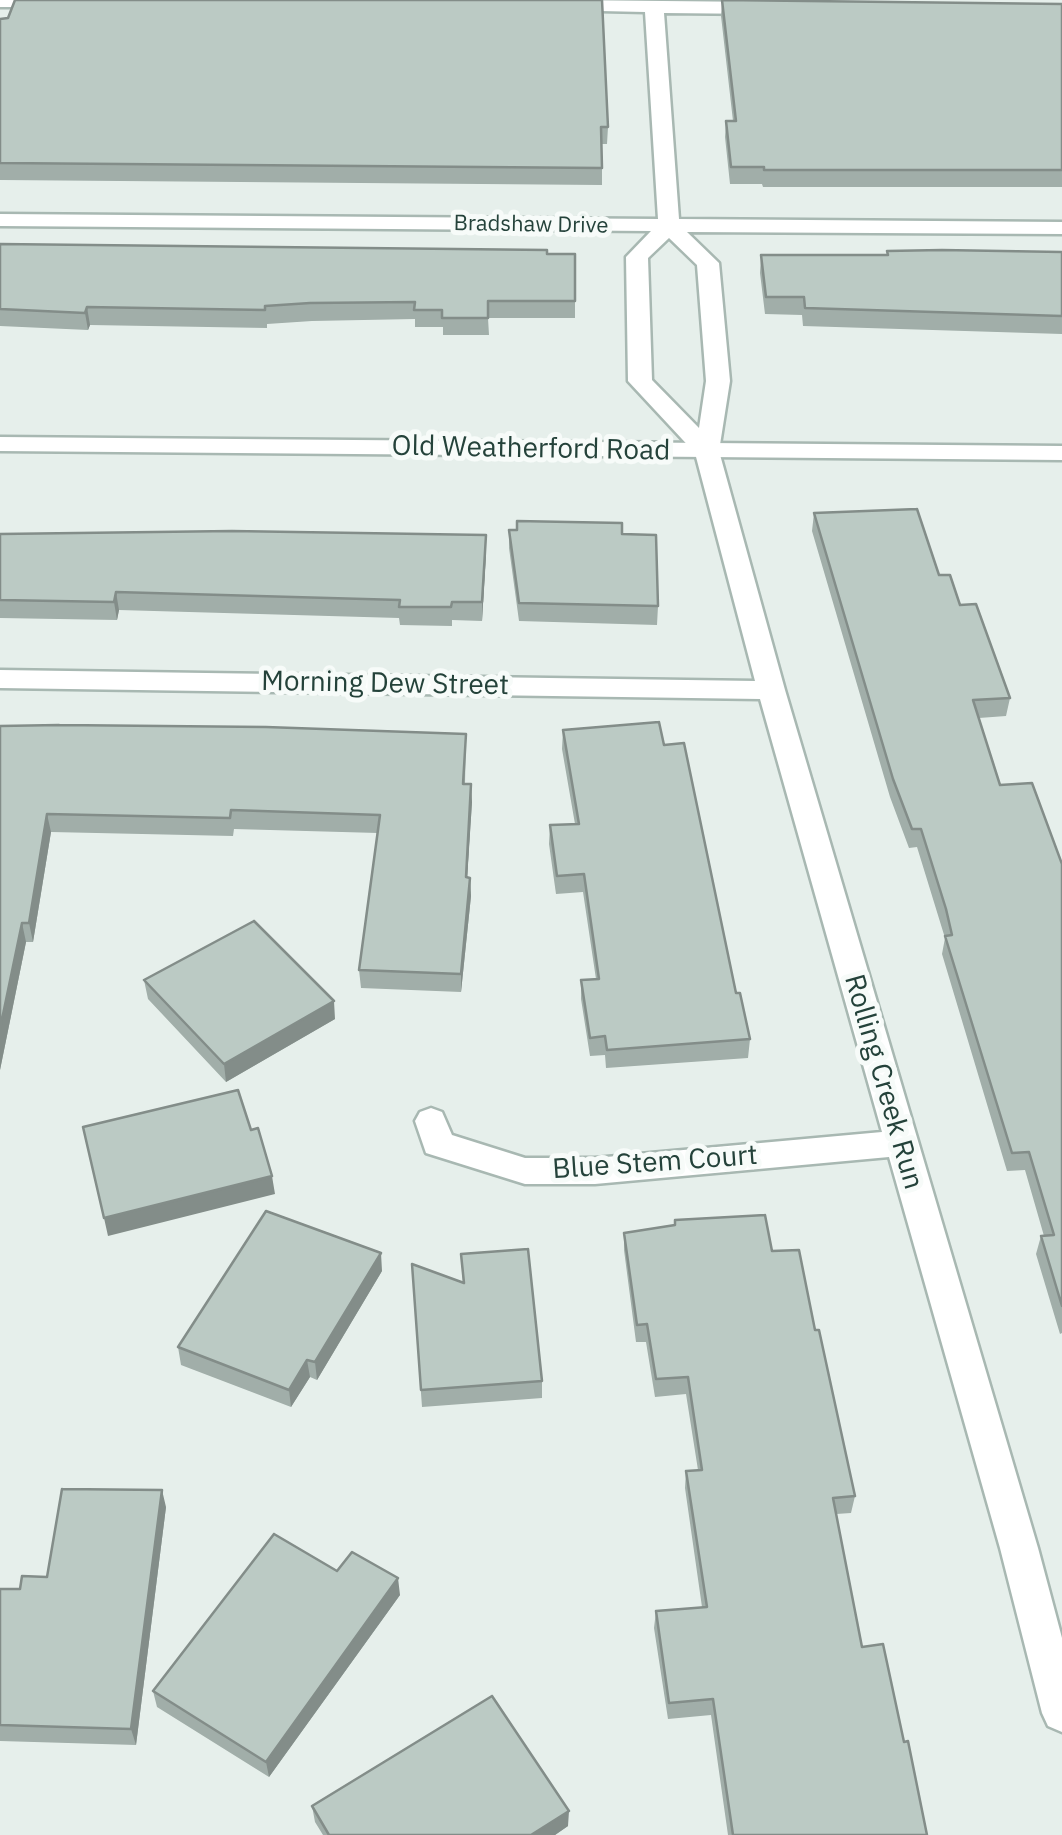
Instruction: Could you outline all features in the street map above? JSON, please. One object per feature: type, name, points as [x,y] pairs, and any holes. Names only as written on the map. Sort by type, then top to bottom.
[{"type":"street","points":[[0,1],[79,2]]},
{"type":"street","points":[[535,6],[790,8]]},
{"type":"street","points":[[654,8],[669,226],[708,262],[718,381],[707,451]]},
{"type":"street","name":"Bradshaw Drive","points":[[0,220],[1062,228]]},
{"type":"street","points":[[669,226],[637,257],[640,381],[707,451]]},
{"type":"street","name":"Old Weatherford Road","points":[[0,444],[1062,453]]},
{"type":"street","name":"Rolling Creek Run","points":[[707,451],[900,1144],[1019,1548],[1062,1713]]},
{"type":"street","name":"Morning Dew Street","points":[[0,679],[771,690]]},
{"type":"street","name":"Blue Stem Court","points":[[431,1121],[438,1144],[524,1171],[595,1171],[900,1144]]},
{"type":"building","points":[[15,0],[602,0],[608,127],[601,127],[602,168],[0,163],[0,19],[8,18]]},
{"type":"building","points":[[722,0],[1062,4],[1062,170],[731,167],[726,121],[736,121]]},
{"type":"building","points":[[0,244],[547,250],[547,254],[575,254],[575,301],[488,301],[488,318],[442,318],[442,310],[414,310],[415,302],[310,303],[265,306],[265,310],[87,307],[85,313],[0,309]]},
{"type":"building","points":[[887,251],[1062,252],[1062,316],[805,308],[804,297],[766,297],[761,255],[888,255]]},
{"type":"building","points":[[917,509],[939,575],[950,575],[960,605],[976,604],[1010,698],[973,700],[1000,785],[1032,783],[1062,864],[1062,1306],[1041,1236],[1054,1235],[1029,1152],[1012,1153],[945,936],[952,935],[946,909],[921,829],[912,829],[893,779],[814,513]]},
{"type":"building","points":[[517,521],[622,523],[622,534],[656,535],[658,606],[519,603],[509,530],[517,530]]},
{"type":"building","points":[[232,531],[486,535],[482,602],[452,602],[451,607],[399,607],[400,600],[116,592],[114,602],[0,600],[0,534]]},
{"type":"building","points":[[659,722],[664,745],[684,743],[736,993],[740,993],[750,1039],[607,1050],[605,1036],[590,1038],[581,980],[599,979],[584,874],[557,876],[550,825],[579,824],[563,730]]},
{"type":"building","points":[[0,726],[466,734],[463,784],[471,784],[466,877],[470,878],[461,974],[359,970],[380,815],[231,810],[230,818],[47,814],[29,923],[22,923],[0,1029]]},
{"type":"building","points":[[254,921],[334,1001],[224,1064],[144,980]]},
{"type":"building","points":[[238,1090],[251,1130],[258,1128],[272,1176],[104,1218],[83,1127]]},
{"type":"building","points":[[266,1211],[381,1253],[315,1362],[307,1360],[289,1390],[178,1347]]},
{"type":"building","points":[[765,1215],[772,1251],[799,1250],[855,1496],[833,1498],[862,1647],[883,1644],[927,1835],[733,1835],[713,1699],[669,1703],[656,1611],[707,1607],[686,1471],[702,1470],[688,1377],[656,1379],[647,1324],[637,1325],[624,1233],[675,1225],[675,1220]]},
{"type":"building","points":[[528,1249],[542,1381],[421,1390],[412,1264],[464,1283],[461,1254]]},
{"type":"building","points":[[62,1489],[162,1490],[131,1729],[0,1725],[0,1589],[20,1589],[22,1576],[47,1577]]},
{"type":"building","points":[[274,1534],[337,1571],[352,1552],[398,1578],[266,1762],[153,1691]]},
{"type":"building","points":[[492,1696],[569,1811],[531,1835],[329,1835],[312,1806]]}]
